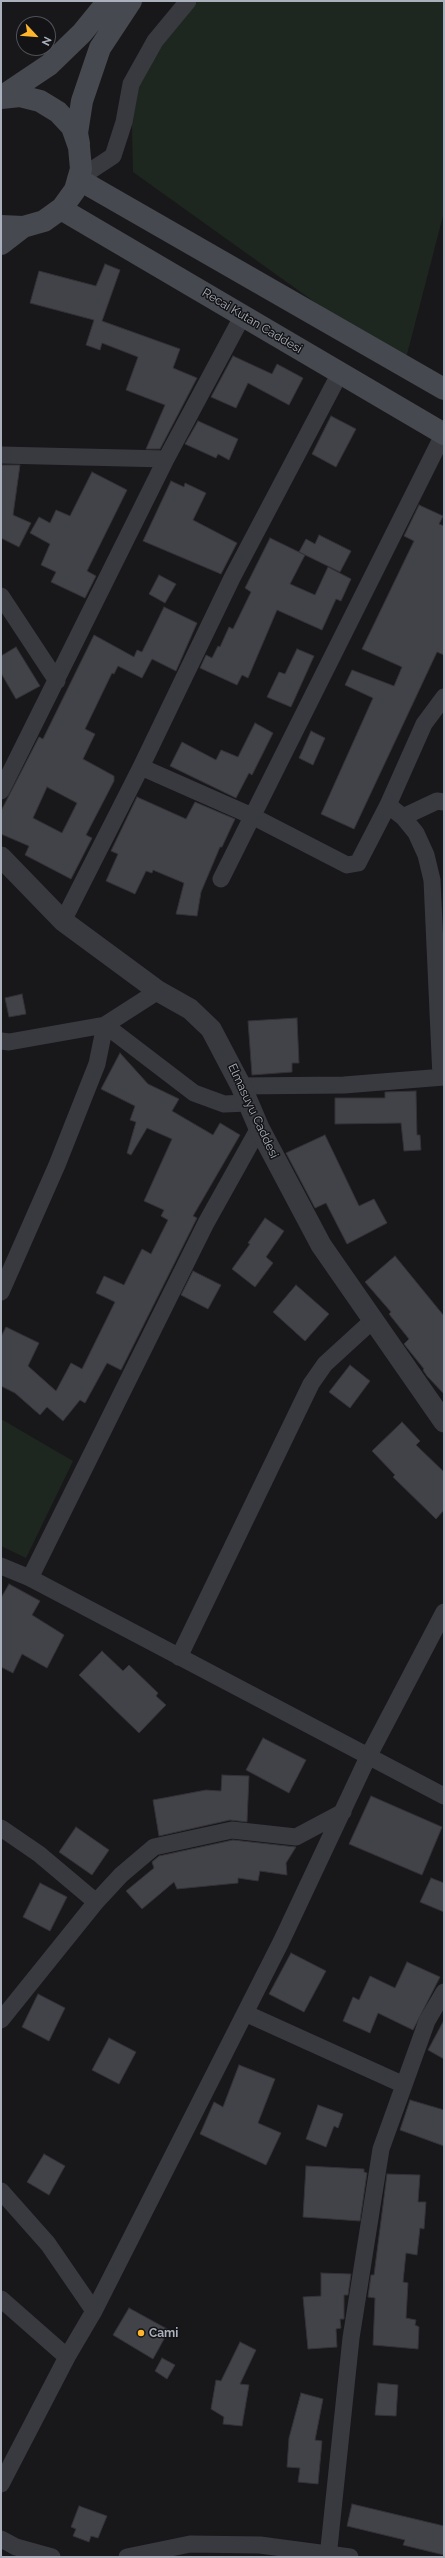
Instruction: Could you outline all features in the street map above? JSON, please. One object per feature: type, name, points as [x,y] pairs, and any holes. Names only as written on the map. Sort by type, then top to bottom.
[{"type":"main road","points":[[1,97],[49,65],[82,32],[108,1]]},
{"type":"main road","points":[[1,226],[23,227],[44,221],[61,209],[74,190],[80,169],[78,133],[82,101],[100,48],[131,1]]},
{"type":"main road","points":[[1,97],[20,96],[40,101],[58,112],[72,128],[79,147]]},
{"type":"main road","points":[[78,179],[444,389]]},
{"type":"main road","name":"Recai Kutan Caddesi","points":[[61,209],[444,433]]},
{"type":"main road","points":[[1,244],[23,227]]},
{"type":"street","points":[[78,179],[113,156],[124,122],[131,84],[155,41],[188,1]]},
{"type":"street","points":[[1,791],[166,459],[243,315]]},
{"type":"street","points":[[63,921],[141,767],[232,578],[340,373]]},
{"type":"street","points":[[221,879],[444,433]]},
{"type":"street","points":[[1,455],[166,459]]},
{"type":"street","points":[[1,596],[57,681]]},
{"type":"street","points":[[141,767],[252,816],[347,865],[358,863],[388,805],[424,724],[444,697]]},
{"type":"street","points":[[403,817],[437,801],[444,802]]},
{"type":"street","points":[[105,1025],[194,1093],[224,1104],[245,1095],[443,1077],[432,880],[426,855],[416,833],[403,817],[388,805]]},
{"type":"street","name":"Elmasuyu Caddesi","points":[[2,858],[63,921],[158,990],[190,1010],[211,1029],[245,1095],[259,1128],[321,1245],[372,1321],[444,1422]]},
{"type":"street","points":[[1,1041],[9,1042],[105,1025],[158,990]]},
{"type":"street","points":[[1,1292],[57,1165],[96,1064],[105,1025]]},
{"type":"street","points":[[30,1578],[206,1223],[259,1128]]},
{"type":"street","points":[[179,1657],[311,1384],[325,1364],[372,1321]]},
{"type":"street","points":[[1,1566],[30,1578],[444,1796]]},
{"type":"street","points":[[1,2484],[67,2357],[94,2311],[245,2012],[343,1812],[368,1757],[444,1612]]},
{"type":"street","points":[[1,2020],[96,1902],[121,1875],[154,1847],[232,1830],[296,1837],[343,1812]]},
{"type":"street","points":[[1,1828],[39,1854],[96,1902]]},
{"type":"street","points":[[328,2555],[352,2338],[381,2149],[427,2020],[444,1992]]},
{"type":"street","points":[[245,2012],[404,2085]]},
{"type":"street","points":[[1,2190],[48,2244],[94,2311]]},
{"type":"street","points":[[1,2299],[67,2357]]},
{"type":"street","points":[[1,2539],[16,2547],[52,2557]]},
{"type":"street","points":[[127,2557],[190,2544],[260,2545],[350,2557]]},
{"type":"shaded area","points":[[198,1],[444,1],[444,212],[404,366],[133,172],[131,84]]},
{"type":"shaded area","points":[[1,1419],[73,1461],[26,1558],[1,1546]]},
{"type":"building","points":[[105,264],[120,270],[102,321],[180,349],[173,368],[197,378],[160,449],[146,449],[165,405],[126,390],[138,357],[102,343],[100,350],[86,345],[94,320],[30,303],[39,271],[96,286]]},
{"type":"building","points":[[233,356],[272,374],[277,364],[303,378],[289,405],[248,383],[236,408],[211,397]]},
{"type":"building","points":[[331,416],[356,429],[336,467],[312,454]]},
{"type":"building","points":[[198,421],[238,439],[229,460],[218,454],[216,458],[185,444]]},
{"type":"building","points":[[1,465],[20,465],[13,515],[31,523],[19,547],[1,538]]},
{"type":"building","points":[[92,472],[127,490],[87,571],[96,576],[85,598],[51,582],[56,572],[41,565],[50,544],[30,533],[39,517],[50,523],[56,510],[70,516]]},
{"type":"building","points":[[171,481],[184,487],[185,483],[206,493],[193,520],[237,543],[221,574],[143,541]]},
{"type":"building","points":[[419,505],[443,516],[439,524],[444,526],[444,655],[437,652],[354,829],[321,814],[373,698],[345,685],[352,670],[394,686],[402,667],[362,649],[414,541],[404,536]]},
{"type":"building","points":[[319,535],[351,551],[340,572],[299,552],[306,539],[315,544]]},
{"type":"building","points":[[270,538],[305,555],[290,584],[315,595],[328,567],[351,579],[341,601],[336,599],[322,630],[277,610],[248,678],[242,675],[237,685],[200,668],[206,655],[212,658],[218,646],[220,647],[229,627],[233,629],[251,592],[245,588]]},
{"type":"building","points":[[159,575],[176,584],[165,603],[149,594]]},
{"type":"building","points":[[164,607],[197,623],[176,671],[152,659],[142,678],[118,666],[114,674],[112,673],[85,729],[95,734],[83,759],[114,776],[114,781],[86,835],[92,838],[71,879],[25,855],[29,846],[1,834],[1,811],[39,737],[43,739],[94,635],[134,657],[137,650],[142,652]],"holes":[[[47,787],[77,803],[62,833],[33,818]]]},
{"type":"building","points":[[16,647],[40,686],[16,699],[1,673],[1,656]]},
{"type":"building","points":[[297,649],[314,656],[291,707],[267,697],[279,672],[285,674]]},
{"type":"building","points":[[255,723],[273,733],[252,775],[249,773],[236,798],[170,766],[182,742],[216,760],[221,750],[238,757]]},
{"type":"building","points":[[311,731],[325,738],[313,765],[299,758]]},
{"type":"building","points":[[137,797],[186,819],[195,802],[235,819],[222,847],[220,847],[201,892],[197,916],[176,914],[184,883],[153,870],[152,873],[146,871],[135,894],[106,881],[118,854],[111,851]]},
{"type":"building","points":[[22,994],[26,1014],[9,1017],[5,998]]},
{"type":"building","points":[[297,1018],[299,1063],[292,1063],[292,1072],[252,1075],[248,1021]]},
{"type":"building","points":[[120,1053],[148,1084],[179,1099],[172,1111],[213,1135],[220,1123],[240,1135],[193,1216],[197,1218],[121,1370],[107,1363],[85,1403],[80,1400],[63,1421],[47,1407],[40,1415],[15,1393],[1,1386],[1,1337],[6,1327],[39,1343],[28,1366],[56,1391],[71,1363],[82,1369],[115,1302],[96,1293],[104,1276],[124,1285],[142,1249],[151,1254],[168,1220],[161,1216],[164,1210],[144,1201],[172,1139],[147,1128],[131,1155],[127,1153],[136,1122],[130,1120],[135,1106],[101,1089]]},
{"type":"building","points":[[416,1091],[417,1135],[420,1135],[421,1150],[404,1151],[401,1123],[335,1124],[335,1098],[385,1098],[385,1092]]},
{"type":"building","points":[[325,1135],[359,1206],[374,1199],[387,1223],[347,1244],[326,1203],[315,1208],[286,1153]]},
{"type":"building","points":[[265,1218],[284,1231],[266,1257],[273,1263],[255,1287],[232,1269],[250,1244],[248,1243]]},
{"type":"building","points":[[395,1256],[444,1316],[444,1394],[427,1376],[423,1370],[424,1369],[404,1344],[409,1339],[389,1314],[391,1312],[365,1282]]},
{"type":"building","points":[[193,1271],[221,1285],[208,1309],[181,1295]]},
{"type":"building","points":[[296,1285],[329,1314],[305,1341],[273,1312]]},
{"type":"building","points":[[350,1365],[370,1381],[350,1408],[329,1392]]},
{"type":"building","points":[[402,1422],[420,1441],[416,1445],[444,1472],[444,1510],[436,1519],[393,1477],[395,1475],[372,1451]]},
{"type":"building","points":[[9,1584],[40,1601],[32,1615],[64,1635],[47,1668],[22,1654],[13,1673],[1,1667],[1,1598]]},
{"type":"building","points":[[102,1651],[123,1671],[129,1665],[158,1693],[156,1696],[166,1705],[139,1733],[79,1675]]},
{"type":"building","points":[[263,1738],[306,1760],[289,1793],[246,1770]]},
{"type":"building","points":[[222,1775],[249,1776],[247,1822],[230,1820],[159,1836],[153,1800],[206,1790],[221,1791]]},
{"type":"building","points":[[371,1796],[442,1827],[422,1875],[349,1844]]},
{"type":"building","points":[[76,1827],[109,1850],[92,1875],[59,1852]]},
{"type":"building","points":[[233,1840],[296,1847],[286,1863],[287,1875],[260,1871],[258,1881],[238,1878],[238,1883],[177,1889],[174,1882],[142,1909],[126,1891],[154,1868],[152,1862],[159,1856]]},
{"type":"building","points":[[431,1878],[444,1883],[444,1912],[420,1902]]},
{"type":"building","points":[[40,1883],[67,1897],[50,1931],[23,1917]]},
{"type":"building","points":[[291,1953],[326,1971],[304,2012],[269,1994]]},
{"type":"building","points":[[407,1962],[440,1977],[413,2030],[378,2013],[370,2033],[343,2021],[353,1997],[359,2000],[370,1976],[395,1988]]},
{"type":"building","points":[[38,1994],[65,2008],[49,2041],[22,2027]]},
{"type":"building","points":[[444,2020],[444,2059],[428,2050]]},
{"type":"building","points":[[109,2038],[136,2052],[119,2084],[92,2070]]},
{"type":"building","points":[[239,2065],[275,2079],[258,2123],[281,2133],[266,2165],[200,2134],[214,2102],[223,2107]]},
{"type":"building","points":[[410,2100],[444,2110],[444,2146],[400,2130]]},
{"type":"building","points":[[318,2105],[343,2114],[338,2128],[334,2126],[326,2147],[306,2139]]},
{"type":"building","points":[[44,2154],[65,2166],[49,2195],[27,2182]]},
{"type":"building","points":[[306,2166],[364,2169],[364,2172],[367,2173],[360,2221],[303,2217]]},
{"type":"building","points":[[387,2174],[420,2175],[418,2202],[426,2202],[424,2229],[420,2228],[417,2255],[406,2253],[403,2282],[408,2283],[406,2318],[416,2320],[415,2325],[419,2327],[418,2349],[373,2345],[375,2298],[368,2297],[371,2275],[374,2275]]},
{"type":"building","points":[[321,2273],[351,2274],[348,2295],[344,2295],[344,2319],[340,2319],[341,2328],[336,2329],[337,2347],[308,2349],[303,2297],[321,2296]]},
{"type":"building","name":"Cami","points":[[129,2308],[169,2330],[153,2359],[113,2335]]},
{"type":"building","points":[[240,2342],[256,2350],[240,2384],[249,2385],[242,2426],[223,2424],[224,2417],[211,2409],[216,2380],[221,2381]]},
{"type":"building","points":[[162,2358],[175,2365],[167,2379],[155,2371]]},
{"type":"building","points":[[378,2383],[398,2385],[396,2416],[375,2415]]},
{"type":"building","points":[[301,2393],[323,2399],[315,2440],[322,2441],[318,2484],[298,2482],[300,2468],[287,2467],[289,2438]]},
{"type":"building","points":[[352,2504],[444,2526],[444,2555],[403,2545],[405,2540],[347,2526]]},
{"type":"building","points":[[79,2506],[107,2516],[98,2538],[91,2536],[89,2542],[73,2536],[76,2529],[71,2527]]},
{"type":"place","name":"Cami","points":[[141,2333]]}]
